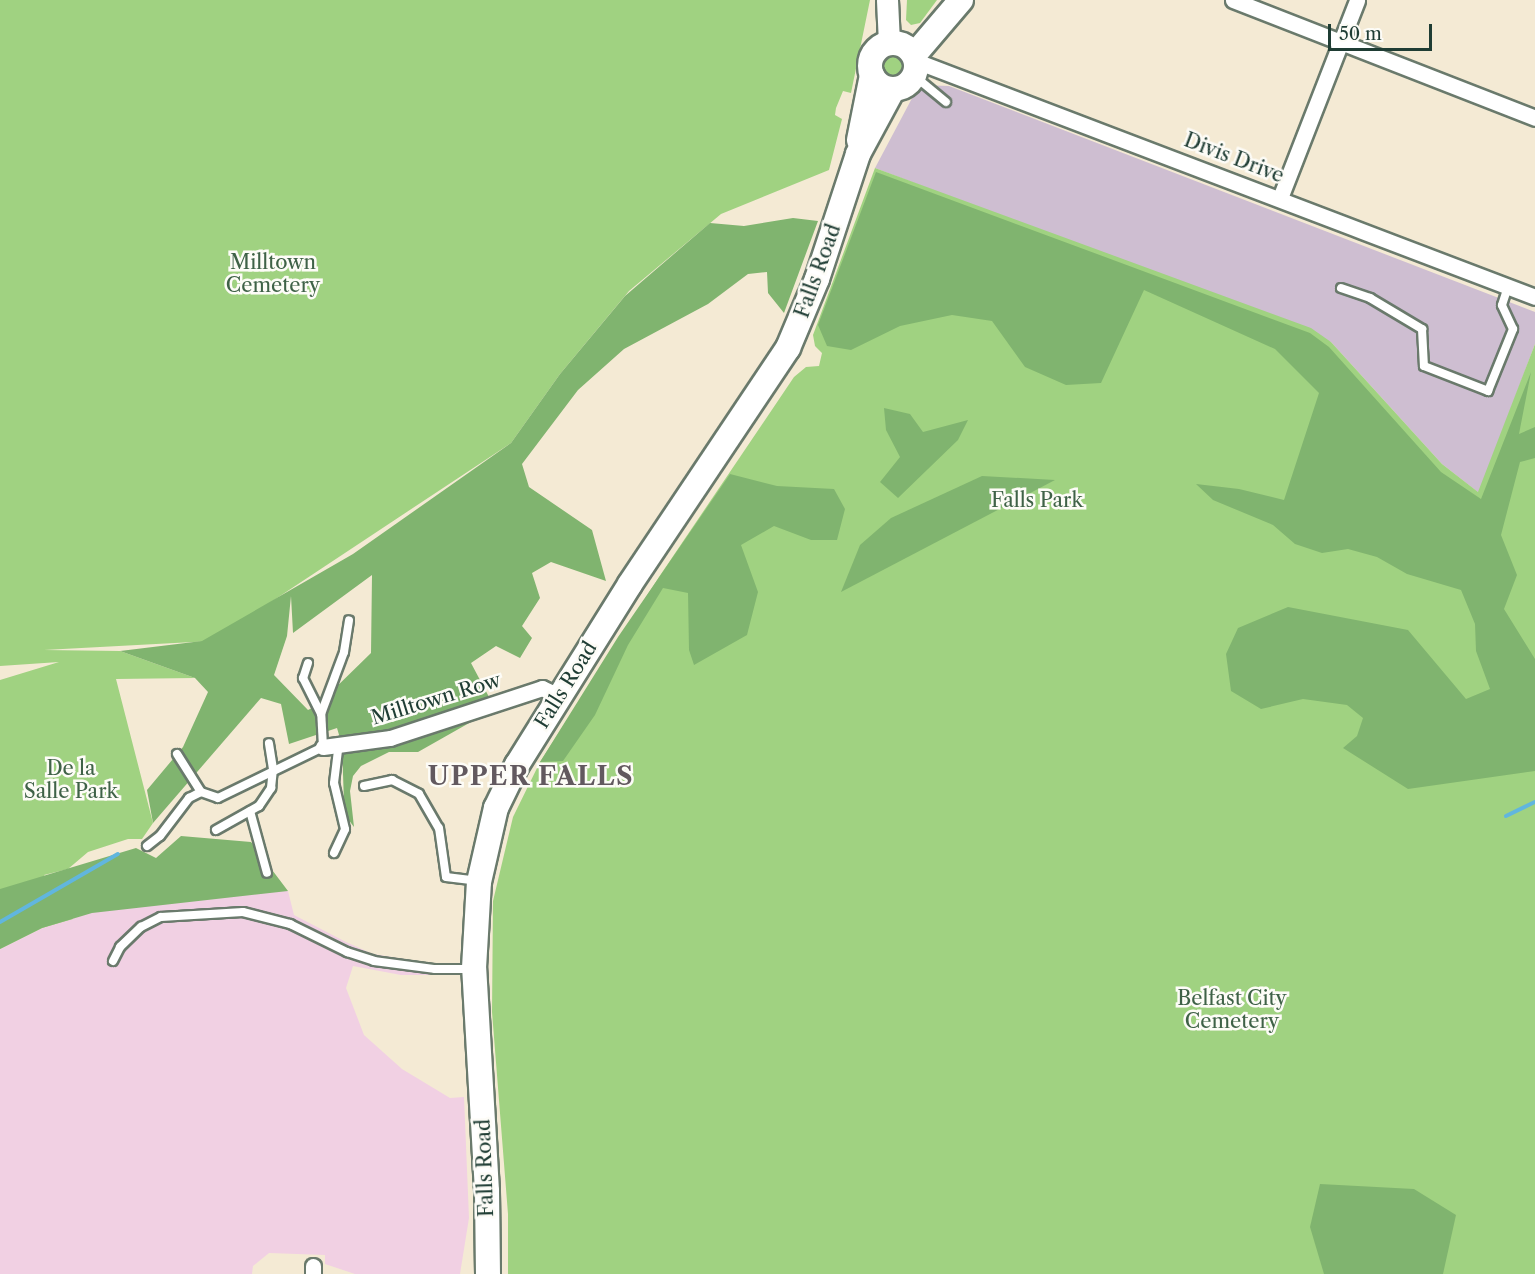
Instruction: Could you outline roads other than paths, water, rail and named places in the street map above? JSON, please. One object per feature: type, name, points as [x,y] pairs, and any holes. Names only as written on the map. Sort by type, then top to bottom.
[{"type":"main road","points":[[887,0],[889,42]]},
{"type":"main road","points":[[914,63],[902,44],[889,42],[877,52],[872,75],[881,88],[892,92],[914,63],[961,0]]},
{"type":"main road","name":"Falls Road","points":[[858,154],[860,125],[872,75]]},
{"type":"main road","name":"Falls Road","points":[[488,1274],[487,1181],[474,968],[478,882],[503,792],[559,696],[788,348],[817,279],[858,154],[892,92]]},
{"type":"street","points":[[1233,0],[1535,118]]},
{"type":"street","points":[[1280,198],[1357,0]]},
{"type":"street","name":"Divis Drive","points":[[914,63],[1280,198],[1535,297]]},
{"type":"street","name":"Milltown Row","points":[[331,746],[390,738],[542,688],[559,696]]},
{"type":"lane","points":[[914,63],[946,102]]},
{"type":"lane","points":[[1341,288],[1370,298],[1422,329],[1424,366],[1488,391],[1513,330],[1502,305],[1508,287]]},
{"type":"lane","points":[[321,714],[344,652],[349,620]]},
{"type":"lane","points":[[308,663],[303,678],[321,714],[331,746],[334,783],[345,829],[334,853]]},
{"type":"lane","points":[[216,830],[259,806],[271,788],[273,769],[269,743]]},
{"type":"lane","points":[[177,754],[201,792],[218,798],[273,769],[331,746]]},
{"type":"lane","points":[[364,786],[392,780],[419,794],[439,828],[447,877],[478,882]]},
{"type":"lane","points":[[147,846],[160,836],[189,798],[201,792]]},
{"type":"lane","points":[[250,811],[267,873]]},
{"type":"lane","points":[[113,961],[120,947],[141,927],[161,916],[243,912],[290,924],[346,952],[374,961],[435,969],[474,968]]},
{"type":"waterway","points":[[1506,816],[1535,802]]},
{"type":"waterway","points":[[0,922],[118,854]]},
{"type":"district","name":"UPPER FALLS","points":[[531,777]]},
{"type":"park label","name":"Milltown Cemetery","points":[[273,274]]},
{"type":"park label","name":"Falls Park","points":[[1037,500]]},
{"type":"park label","name":"De la Salle Park","points":[[71,780]]},
{"type":"park label","name":"Belfast City Cemetery","points":[[1232,1010]]}]
